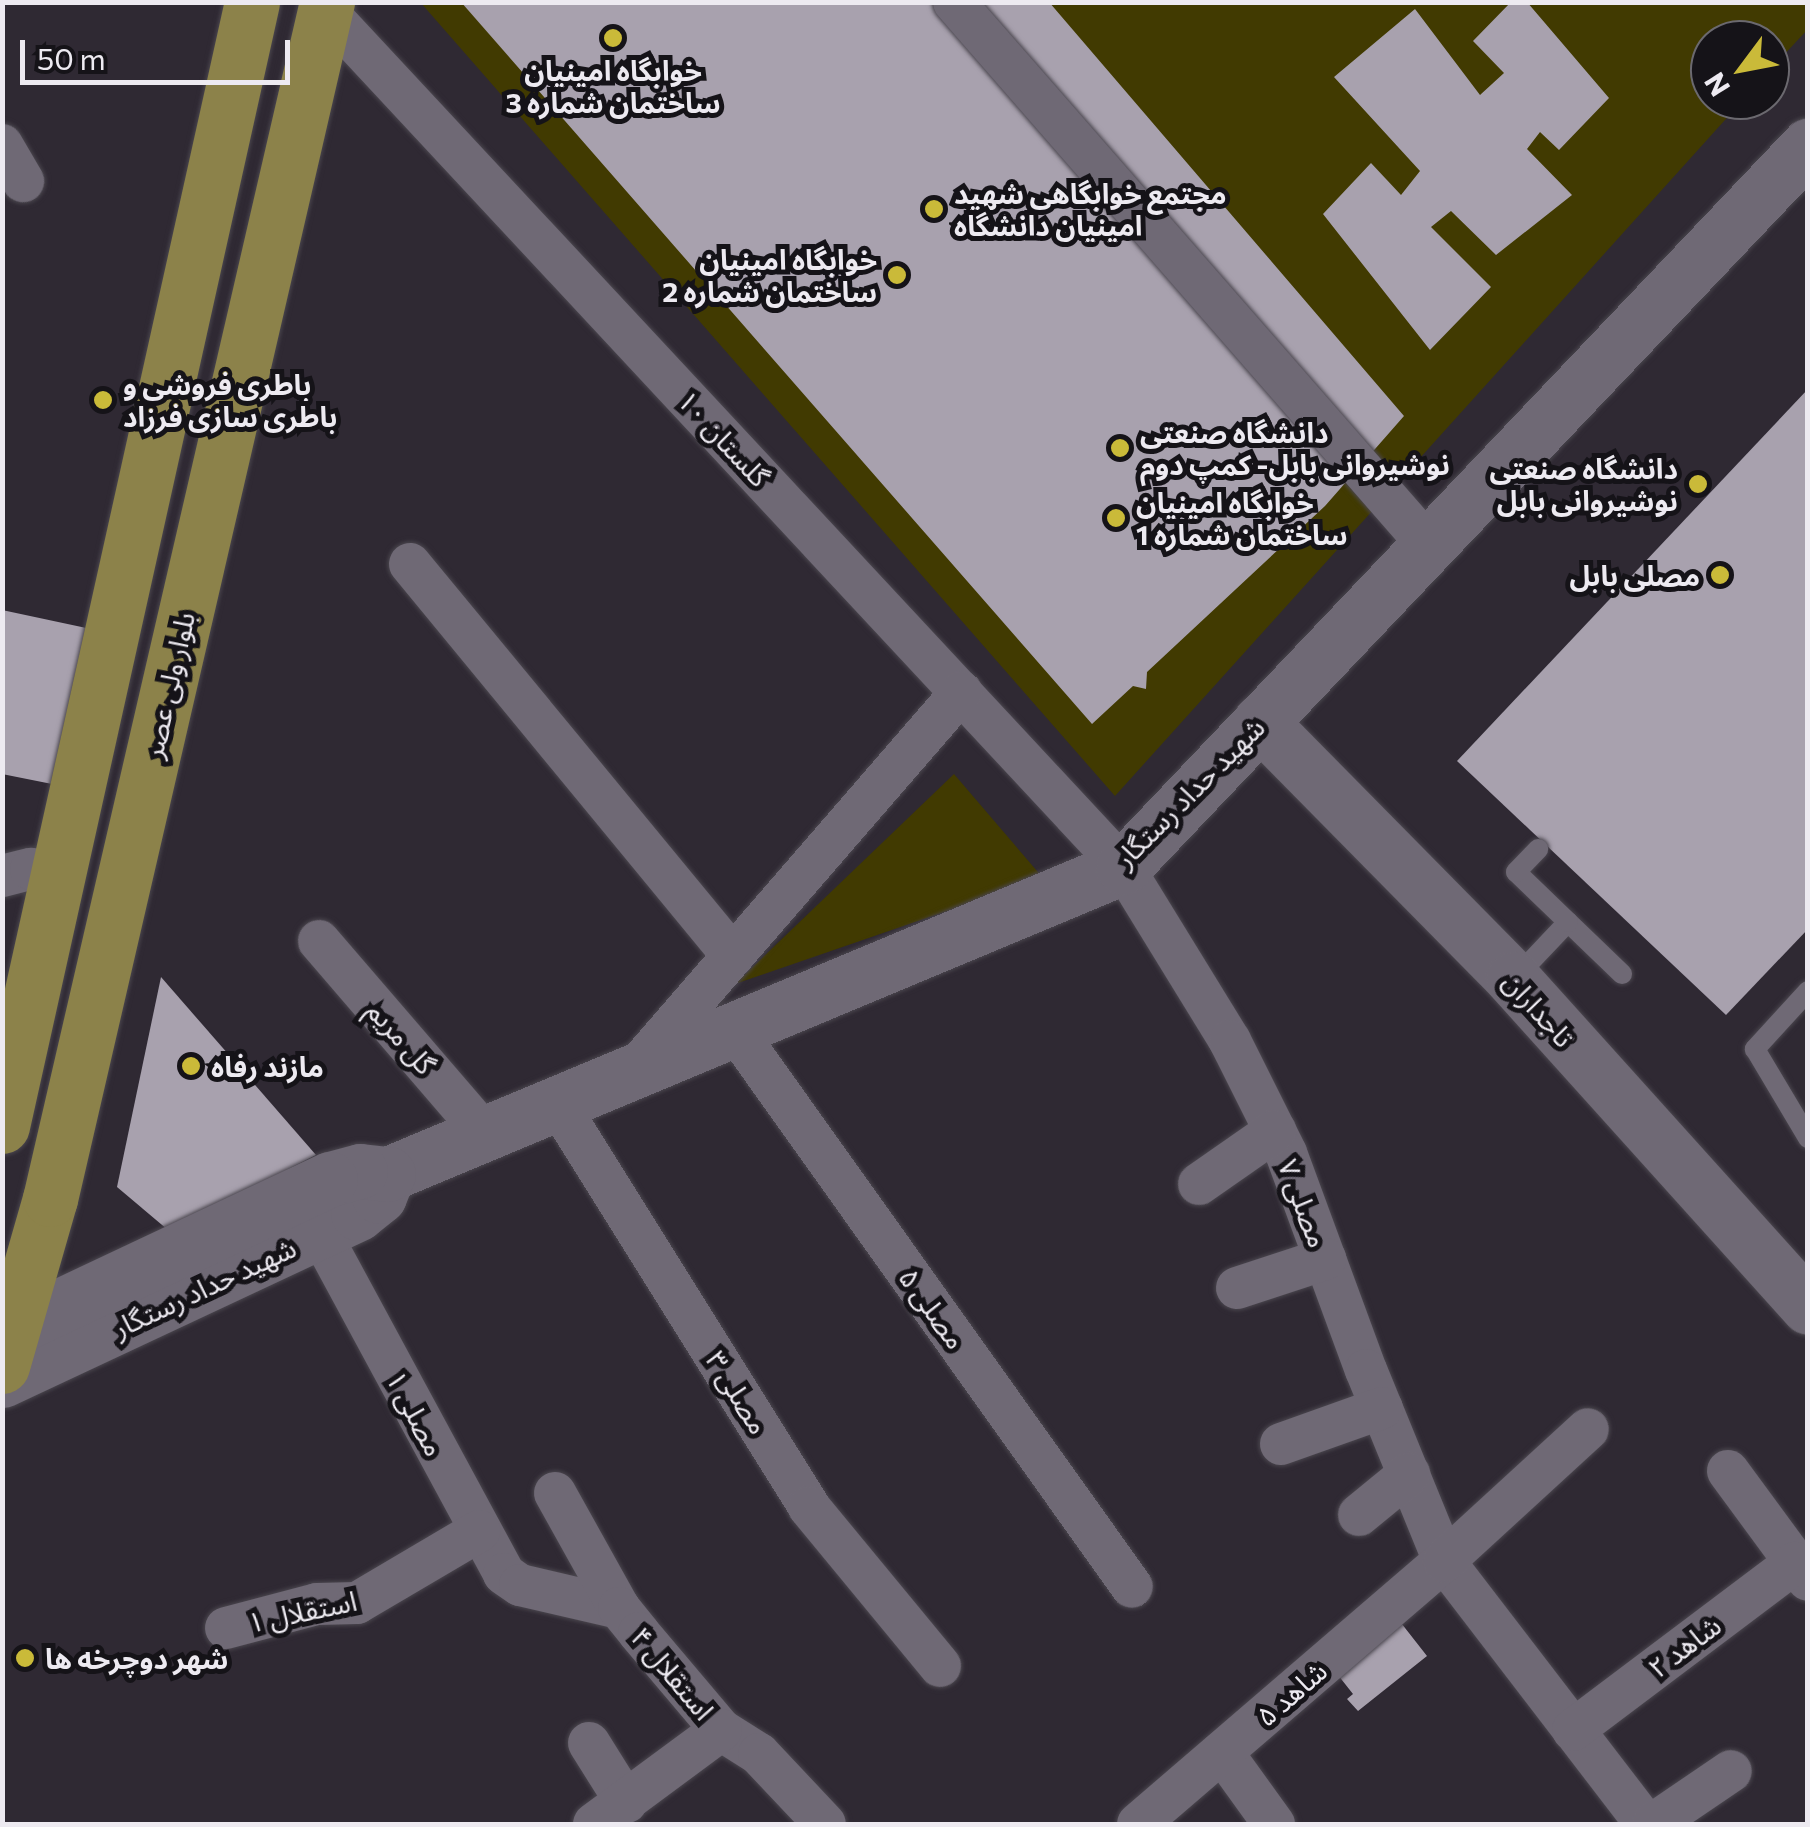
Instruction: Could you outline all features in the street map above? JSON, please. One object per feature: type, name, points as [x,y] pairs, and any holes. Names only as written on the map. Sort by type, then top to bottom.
[{"type":"main road","points":[[2,1126],[61,879],[252,2]]},
{"type":"main road","name":"بلوار ولی عصر","points":[[4,1346],[50,1199],[326,6]]},
{"type":"main road","name":"شهید حداد رستگار","points":[[4,1346],[330,1179],[360,1172],[388,1174],[1123,866],[1808,146]]},
{"type":"main road","name":"تاجداران","points":[[1260,722],[1513,979],[1808,1306]]},
{"type":"main road","name":"شهید حداد رستگار","points":[[4,1346],[320,1233],[358,1214],[378,1196],[388,1174]]},
{"type":"street","points":[[954,2],[1428,545]]},
{"type":"street","name":"گلستان ۱۰","points":[[326,6],[1123,866]]},
{"type":"street","points":[[410,564],[733,956]]},
{"type":"street","points":[[632,1072],[961,692]]},
{"type":"street","name":"مصلی ۷","points":[[1123,866],[1230,1041],[1275,1131],[1444,1560],[1650,1824]]},
{"type":"street","points":[[2,876],[30,869],[61,879]]},
{"type":"street","name":"گل مریم","points":[[319,941],[485,1134]]},
{"type":"street","name":"مصلی ۵","points":[[734,1029],[1132,1587]]},
{"type":"street","name":"مصلی ۳","points":[[557,1103],[810,1507],[940,1666]]},
{"type":"street","points":[[1199,1184],[1275,1131]]},
{"type":"street","name":"مصلی ۱","points":[[320,1233],[504,1574],[520,1586],[619,1608]]},
{"type":"street","points":[[1236,1288],[1325,1259]]},
{"type":"street","points":[[1281,1444],[1382,1408]]},
{"type":"street","name":"شاهد ۵","points":[[1138,1824],[1444,1560],[1588,1429]]},
{"type":"street","name":"شاهد ۲","points":[[1573,1730],[1801,1571],[1728,1471]]},
{"type":"street","points":[[1359,1515],[1409,1474]]},
{"type":"street","name":"استقلال ۴","points":[[555,1493],[619,1608],[722,1730],[759,1754],[825,1824]]},
{"type":"street","name":"استقلال ۱","points":[[226,1628],[317,1604],[357,1604],[479,1531]]},
{"type":"street","points":[[589,1743],[610,1813],[722,1730]]},
{"type":"street","points":[[1222,1752],[1274,1824]]},
{"type":"street","points":[[1650,1824],[1731,1771]]},
{"type":"lane","points":[[1538,849],[1516,872],[1622,974]]},
{"type":"lane","points":[[1513,979],[1568,922]]},
{"type":"lane","points":[[1808,991],[1755,1049],[1808,1138]]},
{"type":"shaded area","name":"دانشگاه صنعتی نوشیروانی بابل- کمپ دوم","points":[[1807,2],[1808,29],[1790,48],[1790,20],[1690,20],[1690,120],[1725,120],[1115,796],[421,3]]},
{"type":"shaded area","points":[[954,774],[1043,878],[735,984]]},
{"type":"building","name":"مجتمع خوابگاهی شهید امینیان دانشگاه","points":[[461,2],[1049,2],[1404,416],[1325,506],[1147,672],[1146,689],[1133,686],[1092,724]]},
{"type":"building","points":[[1511,2],[1527,2],[1609,98],[1559,150],[1540,132],[1527,149],[1572,195],[1496,255],[1451,211],[1431,227],[1491,287],[1430,350],[1323,214],[1371,163],[1401,195],[1420,171],[1334,77],[1415,9],[1480,95],[1504,73],[1473,41]]},
{"type":"building","name":"مصلی بابل","points":[[1808,389],[1808,929],[1726,1015],[1457,761]]},
{"type":"building","points":[[2,610],[91,629],[57,785],[2,774]]},
{"type":"building","name":"مازند رفاه","points":[[161,977],[316,1155],[168,1230],[117,1187]]},
{"type":"building","points":[[1398,1619],[1427,1656],[1358,1711],[1347,1699],[1353,1694],[1334,1670]]},
{"type":"place","name":"خوابگاه امینیان ساختمان شماره 3","points":[[613,38]]},
{"type":"place","name":"مجتمع خوابگاهی شهید امینیان دانشگاه","points":[[934,209]]},
{"type":"place","name":"خوابگاه امینیان ساختمان شماره 2","points":[[897,275]]},
{"type":"place","name":"باطری فروشی و باطری سازی فرزاد","points":[[103,400]]},
{"type":"place","name":"دانشگاه صنعتی نوشیروانی بابل- کمپ دوم","points":[[1120,448]]},
{"type":"place","name":"دانشگاه صنعتی نوشیروانی بابل","points":[[1698,484]]},
{"type":"place","name":"خوابگاه امینیان ساختمان شماره 1","points":[[1116,518]]},
{"type":"place","name":"مصلی بابل","points":[[1720,575]]},
{"type":"place","name":"مازند رفاه","points":[[191,1066]]},
{"type":"place","name":"شهر دوچرخه ها","points":[[25,1658]]}]
